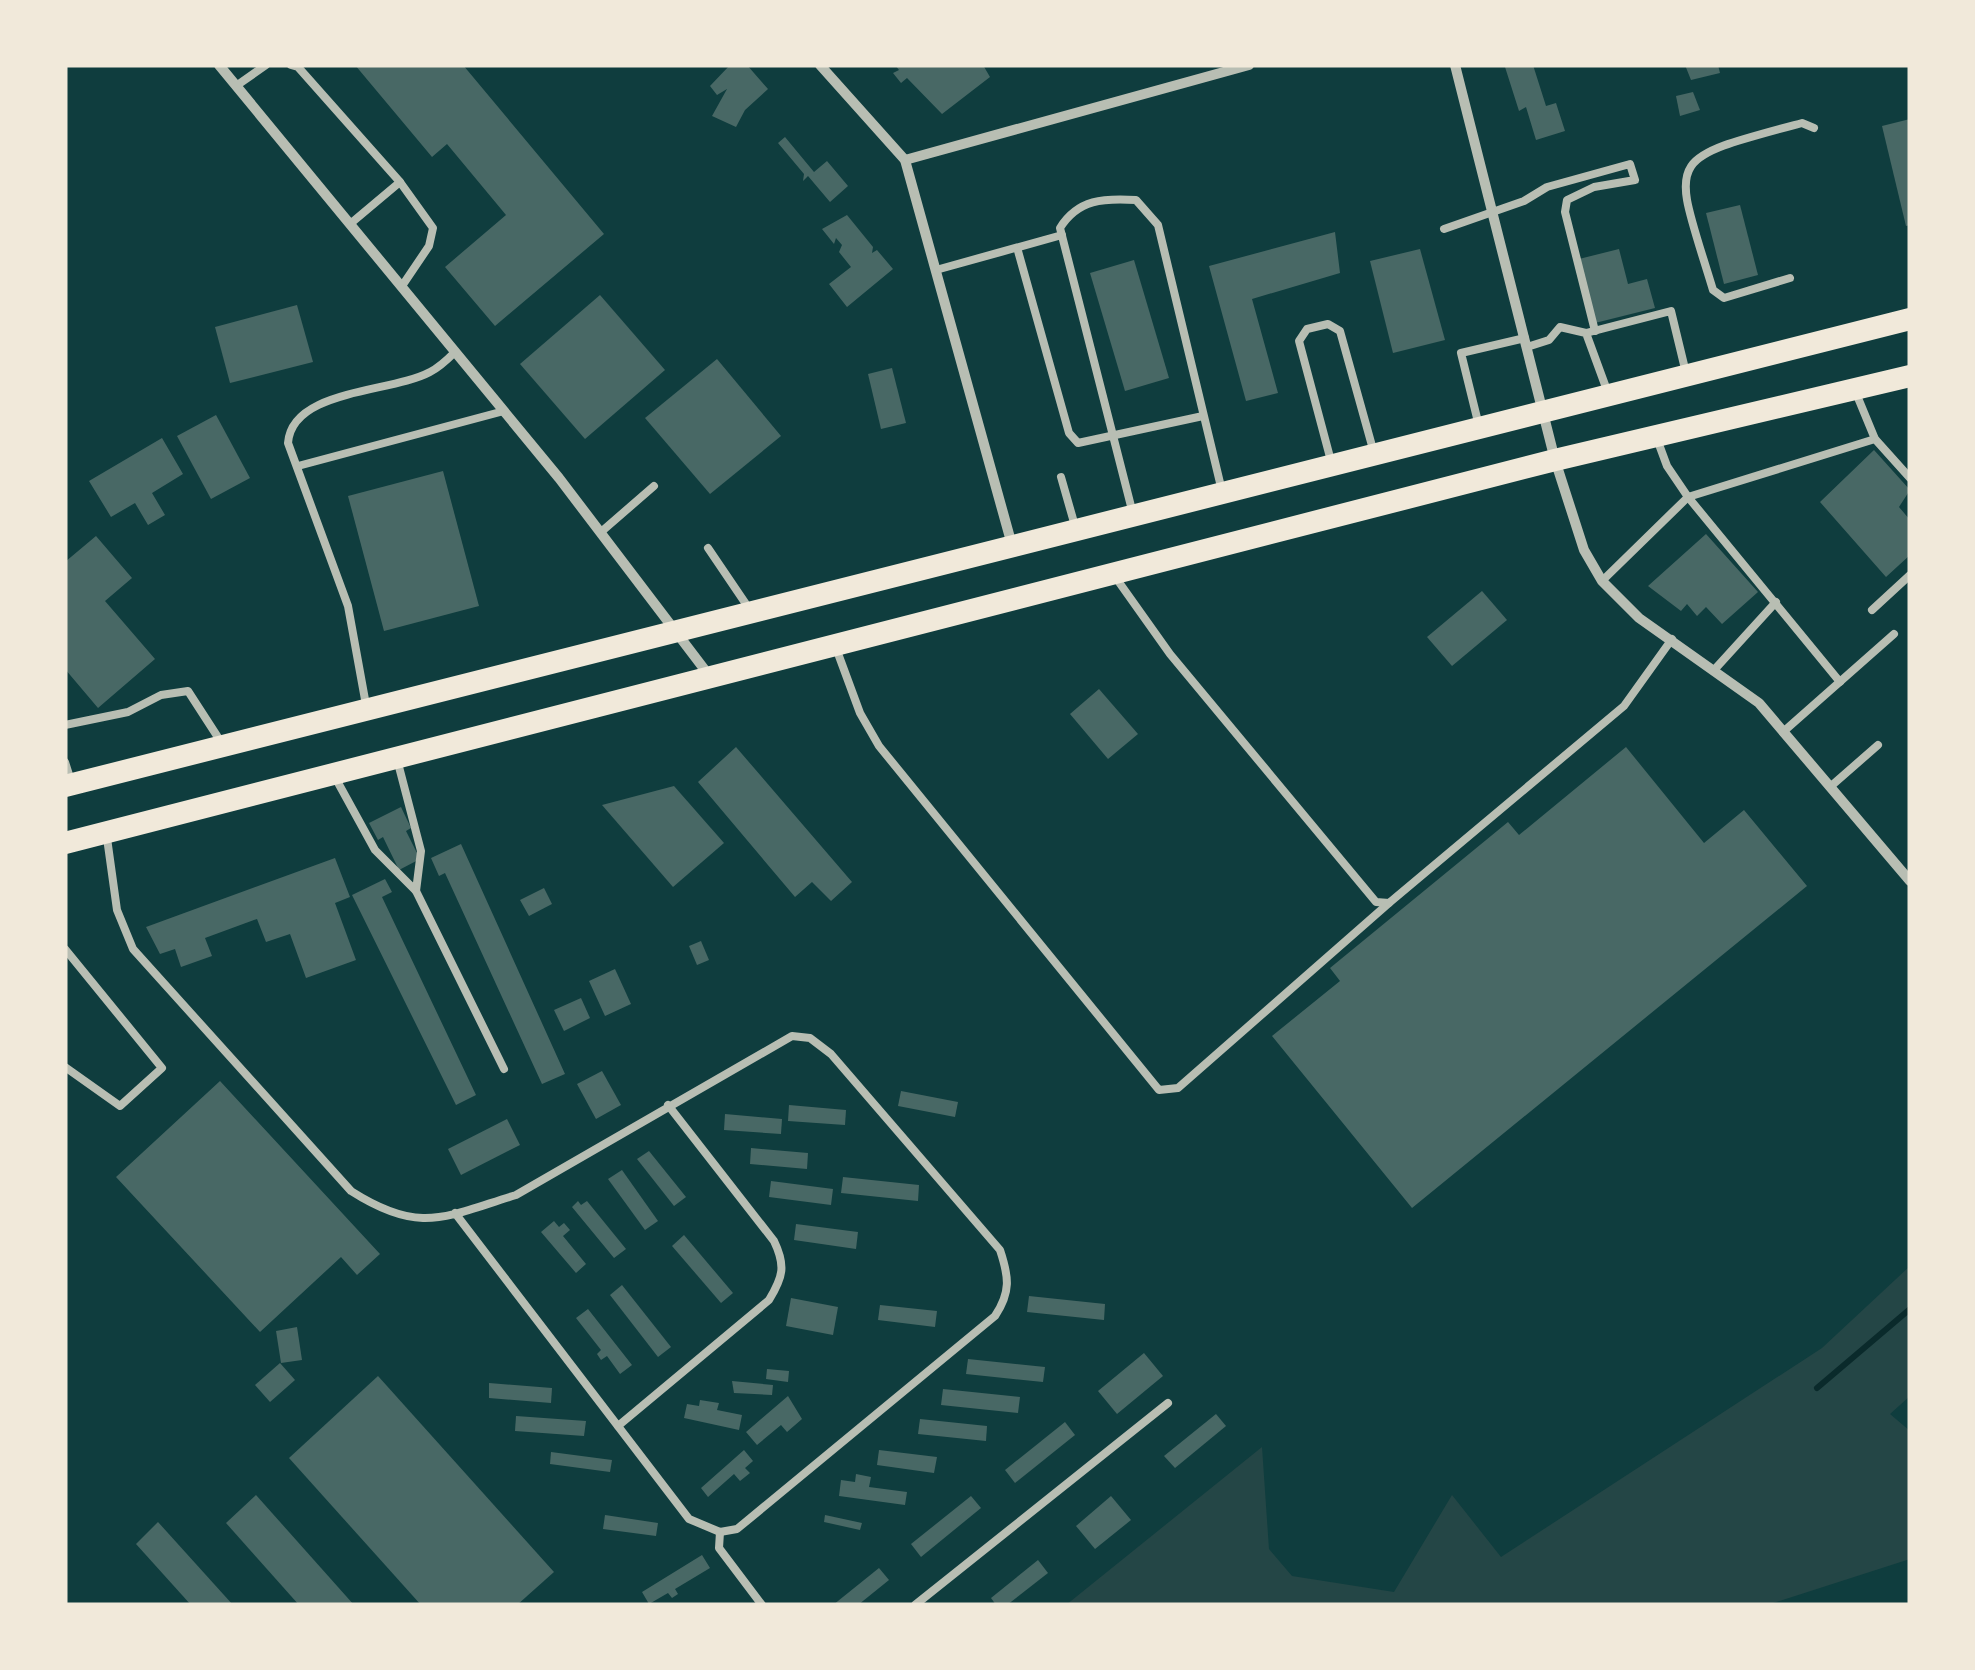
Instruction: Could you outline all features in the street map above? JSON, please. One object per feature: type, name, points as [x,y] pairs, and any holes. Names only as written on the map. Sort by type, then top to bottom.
[{"type":"main road","points":[[67,777],[224,746],[1686,373],[1910,320]]},
{"type":"main road","points":[[65,843],[1555,460],[1854,389],[1909,381]]},
{"type":"street","points":[[220,65],[601,532],[711,678]]},
{"type":"street","points":[[820,65],[905,160],[1012,545]]},
{"type":"street","points":[[905,160],[1249,65]]},
{"type":"street","points":[[1455,65],[1555,460],[1584,550],[1602,581],[1639,618],[1759,703],[1910,881]]},
{"type":"lane","points":[[236,86],[266,65]]},
{"type":"lane","points":[[291,65],[298,67],[400,182],[433,228],[429,246],[402,286]]},
{"type":"lane","points":[[1790,278],[1724,298],[1713,290],[1682,188],[1687,168],[1718,145],[1802,123],[1814,128]]},
{"type":"lane","points":[[1444,229],[1492,214],[1547,187],[1630,164],[1636,180],[1584,190],[1567,200],[1565,212],[1608,393]]},
{"type":"lane","points":[[350,224],[400,182]]},
{"type":"lane","points":[[1133,514],[1060,228],[1071,210],[1104,198],[1136,200],[1158,226],[1222,491]]},
{"type":"lane","points":[[936,270],[1062,235]]},
{"type":"lane","points":[[1018,250],[1069,433],[1078,443],[1203,416]]},
{"type":"lane","points":[[1479,426],[1461,353],[1549,340],[1560,327],[1591,332],[1671,311],[1686,373]]},
{"type":"lane","points":[[1332,464],[1299,341],[1308,328],[1328,324],[1340,331],[1374,453]]},
{"type":"lane","points":[[367,710],[348,606],[288,443],[290,429],[310,408],[429,373],[456,352]]},
{"type":"lane","points":[[1854,389],[1874,438],[1910,478]]},
{"type":"lane","points":[[298,466],[504,411]]},
{"type":"lane","points":[[1656,436],[1666,466],[1688,496],[1840,682]]},
{"type":"lane","points":[[1602,581],[1688,496],[1874,438]]},
{"type":"lane","points":[[1061,478],[1076,528]]},
{"type":"lane","points":[[601,532],[654,486]]},
{"type":"lane","points":[[708,548],[750,612]]},
{"type":"lane","points":[[1114,574],[1170,654],[1376,902],[1389,904]]},
{"type":"lane","points":[[1872,610],[1910,575]]},
{"type":"lane","points":[[1715,669],[1776,602]]},
{"type":"lane","points":[[1783,732],[1894,634]]},
{"type":"lane","points":[[836,646],[860,713],[879,746],[1159,1090],[1178,1088],[1624,706],[1672,639]]},
{"type":"lane","points":[[65,725],[128,712],[161,695],[188,691],[224,746]]},
{"type":"lane","points":[[1830,787],[1878,745]]},
{"type":"lane","points":[[396,759],[421,851],[416,891]]},
{"type":"lane","points":[[334,775],[375,850],[416,891],[504,1070]]},
{"type":"lane","points":[[106,833],[117,910],[133,949],[351,1191],[398,1218],[429,1221],[454,1213],[516,1195],[792,1036],[810,1038],[831,1054],[1000,1250],[1009,1276],[1008,1297],[995,1316],[737,1529],[720,1532],[689,1518],[454,1213]]},
{"type":"lane","points":[[65,949],[162,1068],[120,1106],[65,1067]]},
{"type":"lane","points":[[618,1426],[769,1300],[782,1278],[783,1260],[774,1242],[668,1105]]},
{"type":"lane","points":[[915,1605],[1168,1403]]},
{"type":"lane","points":[[720,1532],[718,1548],[762,1605]]},
{"type":"shaded area","points":[[1910,1266],[1910,1396],[1890,1414],[1910,1431],[1910,1559],[1767,1605],[1066,1605],[1262,1447],[1269,1549],[1292,1576],[1394,1592],[1452,1495],[1501,1557],[1822,1348]]},
{"type":"building","points":[[355,65],[463,65],[604,234],[495,326],[445,267],[506,215],[447,144],[432,157]]},
{"type":"building","points":[[730,65],[747,65],[768,89],[745,110],[736,127],[712,116],[727,89],[717,95],[710,86]]},
{"type":"building","points":[[895,65],[983,65],[990,77],[942,114],[907,78],[901,83],[893,73],[899,70]]},
{"type":"building","points":[[1533,65],[1546,106],[1556,103],[1565,131],[1536,140],[1526,107],[1519,111],[1505,67]]},
{"type":"building","points":[[1685,65],[1718,65],[1720,73],[1691,80]]},
{"type":"building","points":[[1693,92],[1700,110],[1680,116],[1676,96]]},
{"type":"building","points":[[1910,119],[1910,225],[1906,226],[1882,126]]},
{"type":"building","points":[[785,137],[814,172],[827,161],[848,186],[830,202],[808,176],[803,181],[804,174],[778,143]]},
{"type":"building","points":[[1740,205],[1758,275],[1724,284],[1706,213]]},
{"type":"building","points":[[847,215],[873,247],[872,253],[877,250],[893,269],[847,307],[829,284],[851,267],[839,252],[842,245],[836,238],[834,244],[822,229]]},
{"type":"building","points":[[1335,232],[1340,273],[1252,299],[1278,393],[1246,401],[1209,266]]},
{"type":"building","points":[[1420,249],[1445,340],[1393,353],[1370,261]]},
{"type":"building","points":[[1619,249],[1628,284],[1647,279],[1655,308],[1595,323],[1579,259]]},
{"type":"building","points":[[1134,260],[1169,378],[1125,391],[1090,273]]},
{"type":"building","points":[[600,295],[665,370],[585,439],[520,364]]},
{"type":"building","points":[[297,305],[313,362],[230,383],[215,327]]},
{"type":"building","points":[[717,359],[781,436],[710,494],[645,418]]},
{"type":"building","points":[[892,368],[906,423],[881,429],[868,374]]},
{"type":"building","points":[[216,415],[250,478],[211,499],[177,436]]},
{"type":"building","points":[[162,438],[183,474],[152,493],[165,515],[148,525],[135,503],[111,517],[89,481]]},
{"type":"building","points":[[1874,450],[1910,490],[1899,507],[1910,520],[1910,555],[1886,577],[1820,502]]},
{"type":"building","points":[[443,471],[479,606],[384,631],[348,496]]},
{"type":"building","points":[[1706,534],[1758,592],[1722,624],[1706,607],[1697,616],[1687,604],[1681,611],[1648,586]]},
{"type":"building","points":[[96,536],[132,578],[105,601],[155,659],[98,708],[65,669],[65,562]]},
{"type":"building","points":[[1482,591],[1507,620],[1452,666],[1427,637]]},
{"type":"building","points":[[1099,689],[1138,734],[1108,759],[1070,714]]},
{"type":"building","points":[[736,747],[852,882],[831,901],[812,882],[795,897],[698,782]]},
{"type":"building","points":[[1626,747],[1704,843],[1744,810],[1807,886],[1412,1208],[1272,1036],[1340,981],[1330,968],[1508,822],[1519,835]]},
{"type":"building","points":[[674,786],[724,843],[673,887],[602,805]]},
{"type":"building","points":[[401,807],[411,828],[406,831],[420,859],[399,870],[383,837],[378,840],[369,823]]},
{"type":"building","points":[[461,844],[565,1074],[542,1084],[445,873],[439,876],[431,858]]},
{"type":"building","points":[[335,858],[350,897],[335,903],[356,960],[306,978],[290,934],[266,942],[257,919],[205,938],[212,956],[181,967],[175,949],[160,954],[146,927]]},
{"type":"building","points":[[385,879],[392,892],[382,897],[476,1095],[456,1105],[352,895]]},
{"type":"building","points":[[544,888],[552,904],[529,916],[520,900]]},
{"type":"building","points":[[701,941],[709,960],[697,965],[689,946]]},
{"type":"building","points":[[615,969],[631,1004],[605,1016],[589,981]]},
{"type":"building","points":[[581,998],[590,1018],[564,1031],[554,1010]]},
{"type":"building","points":[[602,1071],[621,1105],[596,1119],[577,1084]]},
{"type":"building","points":[[220,1081],[380,1254],[357,1275],[341,1257],[260,1332],[116,1177]]},
{"type":"building","points":[[901,1091],[958,1102],[955,1117],[898,1106]]},
{"type":"building","points":[[789,1105],[846,1110],[845,1125],[788,1121]]},
{"type":"building","points":[[725,1114],[782,1119],[781,1134],[724,1130]]},
{"type":"building","points":[[507,1119],[520,1145],[461,1175],[448,1149]]},
{"type":"building","points":[[751,1148],[808,1153],[807,1169],[750,1164]]},
{"type":"building","points":[[649,1151],[686,1197],[674,1206],[637,1159]]},
{"type":"building","points":[[622,1170],[658,1221],[645,1230],[608,1179]]},
{"type":"building","points":[[843,1177],[919,1185],[918,1201],[841,1193]]},
{"type":"building","points":[[771,1181],[833,1189],[831,1205],[769,1197]]},
{"type":"building","points":[[578,1201],[581,1205],[587,1201],[626,1249],[614,1258],[572,1207]]},
{"type":"building","points":[[554,1221],[559,1227],[564,1223],[570,1230],[563,1236],[586,1264],[576,1273],[541,1232]]},
{"type":"building","points":[[796,1224],[858,1232],[856,1249],[794,1240]]},
{"type":"building","points":[[684,1235],[733,1293],[721,1303],[672,1246]]},
{"type":"building","points":[[622,1285],[671,1347],[658,1357],[610,1295]]},
{"type":"building","points":[[1029,1296],[1105,1304],[1104,1320],[1027,1312]]},
{"type":"building","points":[[791,1298],[838,1307],[833,1335],[786,1326]]},
{"type":"building","points":[[880,1305],[937,1311],[935,1327],[878,1320]]},
{"type":"building","points":[[588,1309],[632,1365],[620,1374],[607,1356],[601,1360],[597,1354],[601,1350],[576,1318]]},
{"type":"building","points":[[297,1327],[302,1360],[281,1363],[276,1331]]},
{"type":"building","points":[[1144,1353],[1163,1376],[1117,1414],[1098,1391]]},
{"type":"building","points":[[968,1359],[1045,1367],[1043,1382],[966,1374]]},
{"type":"building","points":[[280,1363],[295,1380],[270,1402],[255,1385]]},
{"type":"building","points":[[767,1369],[789,1371],[788,1382],[766,1379]]},
{"type":"building","points":[[378,1376],[554,1572],[517,1605],[421,1605],[289,1458]]},
{"type":"building","points":[[732,1381],[773,1385],[772,1395],[734,1393]]},
{"type":"building","points":[[489,1383],[552,1388],[551,1403],[489,1398]]},
{"type":"building","points":[[943,1389],[1020,1397],[1018,1413],[941,1405]]},
{"type":"building","points":[[788,1396],[802,1419],[787,1432],[781,1425],[757,1445],[746,1432]]},
{"type":"building","points":[[700,1400],[719,1403],[717,1410],[742,1415],[739,1430],[684,1418],[687,1404],[699,1406]]},
{"type":"building","points":[[1216,1414],[1226,1426],[1175,1468],[1164,1456]]},
{"type":"building","points":[[516,1416],[586,1421],[584,1436],[515,1431]]},
{"type":"building","points":[[920,1419],[987,1426],[986,1441],[918,1434]]},
{"type":"building","points":[[1065,1422],[1075,1435],[1015,1483],[1005,1470]]},
{"type":"building","points":[[744,1450],[753,1461],[745,1468],[750,1473],[740,1481],[734,1474],[708,1497],[701,1488]]},
{"type":"building","points":[[879,1450],[937,1457],[934,1473],[877,1465]]},
{"type":"building","points":[[551,1452],[612,1460],[610,1472],[550,1464]]},
{"type":"building","points":[[856,1474],[871,1477],[869,1487],[907,1492],[905,1505],[839,1496],[841,1480],[855,1482]]},
{"type":"building","points":[[256,1495],[354,1605],[299,1605],[226,1523]]},
{"type":"building","points":[[971,1496],[981,1508],[921,1557],[911,1544]]},
{"type":"building","points":[[1111,1496],[1131,1520],[1095,1549],[1076,1526]]},
{"type":"building","points":[[605,1515],[658,1523],[656,1536],[603,1529]]},
{"type":"building","points":[[825,1515],[862,1523],[860,1530],[824,1522]]},
{"type":"building","points":[[158,1522],[233,1605],[191,1605],[136,1544]]},
{"type":"building","points":[[702,1555],[710,1568],[675,1589],[678,1594],[672,1598],[668,1593],[649,1604],[642,1592]]},
{"type":"building","points":[[1038,1560],[1048,1573],[1007,1605],[996,1605],[991,1598]]},
{"type":"building","points":[[879,1568],[889,1580],[858,1605],[833,1605]]},
{"type":"waterway","points":[[1817,1388],[1910,1309]]}]
